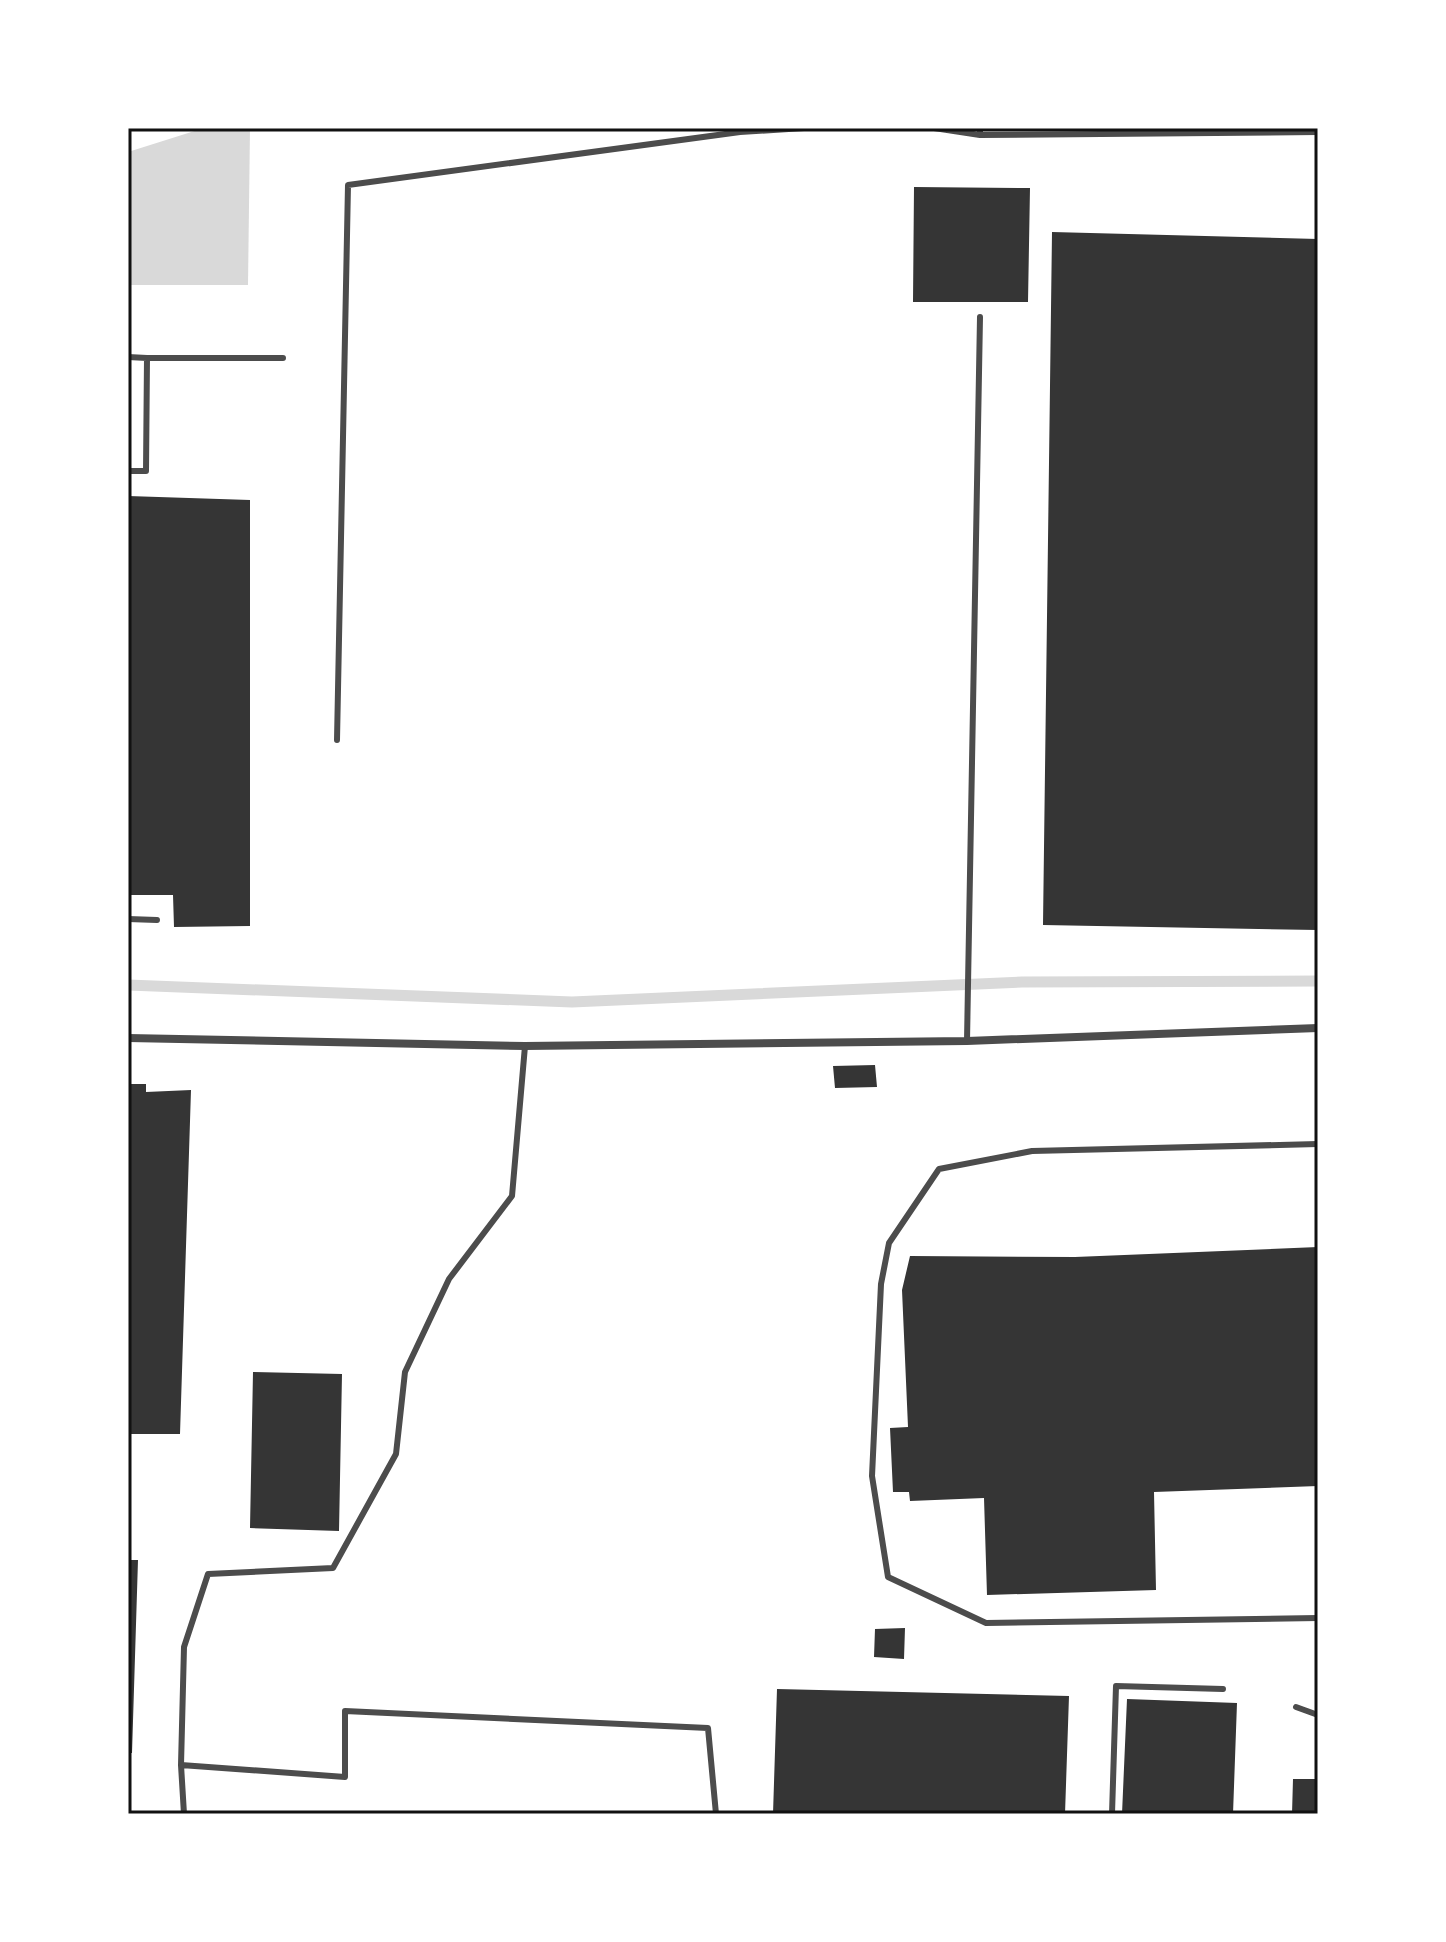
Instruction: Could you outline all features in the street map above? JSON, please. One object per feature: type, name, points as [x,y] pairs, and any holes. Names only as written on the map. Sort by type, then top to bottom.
[{"type":"street","points":[[128,1038],[525,1046],[967,1041],[1318,1028]]},
{"type":"lane","points":[[337,740],[348,185],[740,132],[804,128]]},
{"type":"lane","points":[[934,128],[980,132],[1318,132]]},
{"type":"lane","points":[[967,1041],[980,317]]},
{"type":"lane","points":[[128,357],[283,358]]},
{"type":"lane","points":[[128,471],[146,471],[147,358]]},
{"type":"lane","points":[[128,919],[157,920]]},
{"type":"lane","points":[[184,1814],[181,1765],[184,1647],[208,1574],[333,1568],[396,1454],[405,1372],[449,1279],[512,1196],[525,1046]]},
{"type":"lane","points":[[1318,1144],[1032,1151],[939,1169],[889,1243],[881,1284],[872,1476],[888,1577],[986,1623],[1318,1618]]},
{"type":"lane","points":[[1112,1814],[1116,1686],[1223,1689]]},
{"type":"lane","points":[[1296,1707],[1318,1715]]},
{"type":"lane","points":[[181,1765],[345,1777],[345,1711],[708,1728],[716,1814]]},
{"type":"shaded area","points":[[204,128],[250,128],[248,285],[128,285],[128,152]]},
{"type":"building","points":[[914,187],[1030,188],[1028,302],[913,302]]},
{"type":"building","points":[[1052,232],[1318,239],[1318,930],[1043,925]]},
{"type":"building","points":[[128,496],[250,500],[250,926],[174,927],[173,895],[128,895]]},
{"type":"building","points":[[875,1065],[877,1087],[835,1088],[833,1066]]},
{"type":"building","points":[[128,1084],[146,1084],[146,1092],[191,1090],[180,1434],[128,1434]]},
{"type":"building","points":[[1318,1247],[1318,1486],[1154,1492],[1156,1590],[987,1595],[984,1498],[910,1501],[909,1492],[893,1492],[890,1428],[908,1427],[902,1290],[910,1256],[1075,1257]]},
{"type":"building","points":[[253,1372],[342,1374],[339,1531],[250,1528]]},
{"type":"building","points":[[128,1560],[138,1560],[132,1753],[128,1753]]},
{"type":"building","points":[[905,1628],[904,1659],[874,1657],[875,1629]]},
{"type":"building","points":[[777,1689],[1069,1696],[1065,1814],[773,1814]]},
{"type":"building","points":[[1127,1699],[1237,1703],[1233,1814],[1122,1814]]},
{"type":"building","points":[[1293,1779],[1318,1779],[1318,1814],[1292,1814]]},
{"type":"waterway","points":[[128,985],[572,1002],[1022,982],[1318,981]]}]
